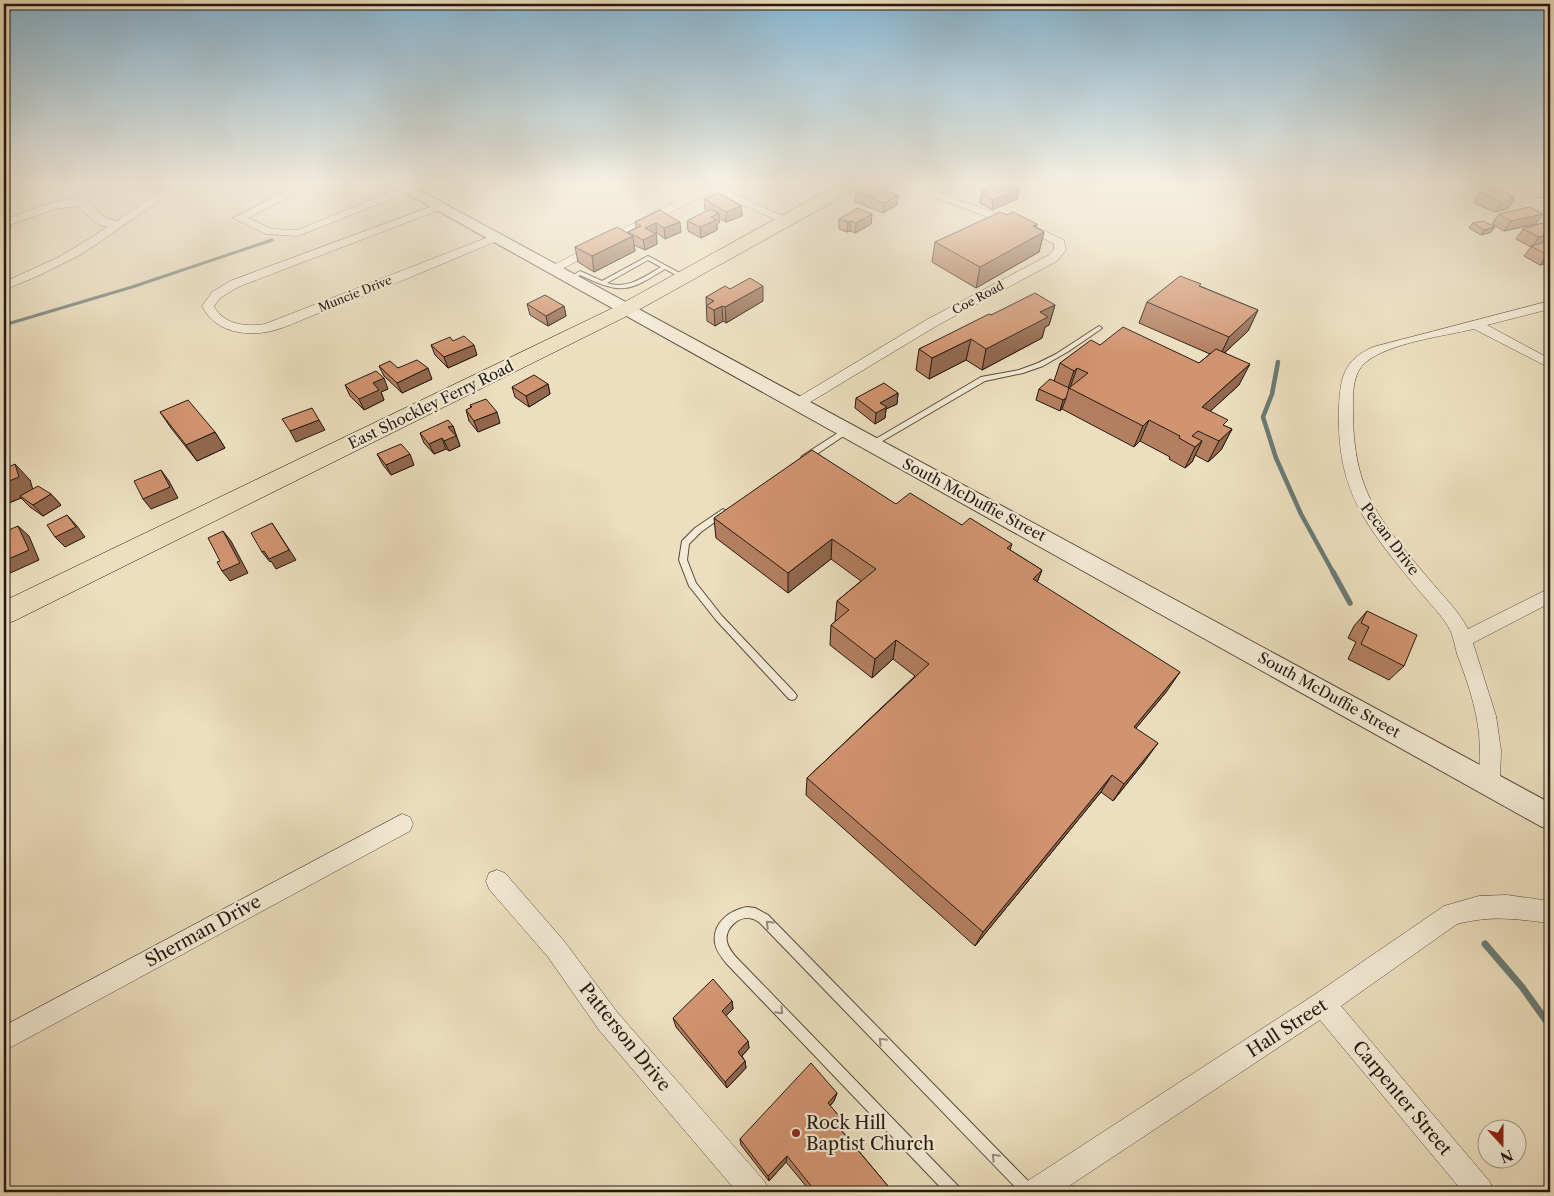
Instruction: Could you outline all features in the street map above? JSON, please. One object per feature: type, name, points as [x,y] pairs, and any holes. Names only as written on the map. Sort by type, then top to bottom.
[{"type":"main road","name":"East Shockley Ferry Road","points":[[4,613],[626,309],[675,272],[746,240]]},
{"type":"street","points":[[4,286],[67,258],[95,240]]},
{"type":"street","name":"Muncie Drive","points":[[352,240],[224,289],[216,295],[208,306],[210,312],[224,323],[241,329],[256,330],[280,324],[490,240]]},
{"type":"street","name":"South McDuffie Street","points":[[498,240],[562,273],[596,286],[626,309],[968,499],[1048,540],[1550,816]]},
{"type":"street","points":[[562,273],[617,240]]},
{"type":"street","name":"Coe Road","points":[[797,404],[934,322],[1053,258],[1060,250],[1060,242],[1055,240]]},
{"type":"street","name":"Pecan Drive","points":[[1490,784],[1492,745],[1486,707],[1463,640],[1447,611],[1384,535],[1361,501],[1352,479],[1346,421],[1350,374],[1361,360],[1373,352],[1404,342],[1550,306]]},
{"type":"street","points":[[1475,324],[1550,364]]},
{"type":"street","points":[[1463,640],[1550,595]]},
{"type":"street","name":"Sherman Drive","points":[[4,1039],[402,824]]},
{"type":"street","name":"Patterson Drive","points":[[497,881],[556,949],[608,1021],[755,1192]]},
{"type":"street","name":"Hall Street","points":[[1036,1192],[1324,1004],[1452,914],[1490,906],[1507,906],[1550,912]]},
{"type":"street","name":"Carpenter Street","points":[[1324,1004],[1480,1192]]},
{"type":"lane","points":[[596,286],[648,258],[675,272]]},
{"type":"lane","points":[[624,270],[630,274]]},
{"type":"lane","points":[[596,286],[631,286],[642,279],[675,272]]},
{"type":"lane","points":[[871,444],[983,379],[1032,369],[1099,328]]},
{"type":"lane","points":[[796,463],[846,431]]},
{"type":"lane","points":[[730,507],[698,530],[685,543],[683,560],[692,584],[713,611],[792,696]]},
{"type":"lane","points":[[954,1192],[731,960],[721,945],[721,936],[723,926],[731,918],[743,913],[754,913],[764,919],[1029,1192]]},
{"type":"building","points":[[590,240],[625,240],[592,256],[575,247]]},
{"type":"building","points":[[940,240],[1030,240],[980,267],[935,242]]},
{"type":"building","points":[[1550,241],[1550,254],[1547,255],[1531,246]]},
{"type":"building","points":[[1180,276],[1201,284],[1199,286],[1258,310],[1229,337],[1147,302]]},
{"type":"building","points":[[750,278],[763,286],[725,307],[722,306],[714,310],[706,306],[714,301],[706,297],[725,286],[730,289]]},
{"type":"building","points":[[1035,293],[1055,305],[1040,312],[1048,317],[986,349],[971,339],[932,358],[919,349],[989,314],[991,315]]},
{"type":"building","points":[[545,295],[564,306],[546,316],[527,304]]},
{"type":"building","points":[[1123,327],[1199,363],[1216,349],[1250,364],[1202,407],[1228,420],[1223,425],[1232,429],[1219,441],[1198,431],[1192,436],[1202,441],[1195,447],[1179,438],[1180,436],[1149,420],[1143,426],[1069,388],[1088,373],[1077,368],[1074,371],[1060,363],[1091,340],[1100,345]]},
{"type":"building","points":[[464,336],[474,345],[444,357],[431,345],[450,337],[453,341]]},
{"type":"building","points":[[417,360],[428,368],[397,383],[379,366],[390,361],[398,368]]},
{"type":"building","points":[[376,371],[384,378],[373,383],[379,390],[359,399],[345,385]]},
{"type":"building","points":[[534,375],[548,384],[526,396],[512,387]]},
{"type":"building","points":[[1050,379],[1069,388],[1066,398],[1063,400],[1039,389]]},
{"type":"building","points":[[884,383],[898,393],[880,403],[887,407],[876,413],[856,398]]},
{"type":"building","points":[[486,399],[497,412],[474,421],[466,410],[472,407],[470,405]]},
{"type":"building","points":[[188,400],[215,432],[186,445],[160,412]]},
{"type":"building","points":[[312,408],[319,420],[290,431],[282,419]]},
{"type":"building","points":[[448,420],[453,426],[448,427],[456,436],[444,441],[442,438],[429,444],[420,433]]},
{"type":"building","points":[[401,444],[410,454],[386,465],[377,454]]},
{"type":"building","points":[[812,450],[896,504],[910,493],[962,525],[970,518],[1012,544],[1007,548],[1042,570],[1033,579],[1180,672],[1134,727],[1158,743],[1124,784],[1112,775],[983,932],[807,778],[929,664],[896,640],[875,659],[831,625],[849,610],[837,601],[876,569],[832,539],[788,573],[714,518]]},
{"type":"building","points":[[15,464],[19,477],[4,483],[4,469]]},
{"type":"building","points":[[161,470],[170,487],[143,499],[134,481]]},
{"type":"building","points":[[38,486],[51,494],[33,505],[20,496]]},
{"type":"building","points":[[67,515],[76,527],[55,537],[47,525]]},
{"type":"building","points":[[272,523],[289,550],[269,559],[264,551],[262,552],[251,533]]},
{"type":"building","points":[[18,526],[29,550],[4,561],[4,532]]},
{"type":"building","points":[[223,531],[240,563],[222,571],[217,562],[220,561],[208,538]]},
{"type":"building","points":[[1367,611],[1417,635],[1404,666],[1361,644],[1369,627],[1361,623]]},
{"type":"building","points":[[713,979],[732,1001],[722,1011],[748,1041],[738,1052],[745,1061],[725,1082],[673,1018]]},
{"type":"building","name":"Rock Hill Baptist Church","points":[[811,1063],[837,1093],[828,1103],[845,1123],[840,1129],[893,1192],[816,1192],[787,1156],[768,1176],[740,1139]]},
{"type":"waterway","points":[[4,325],[132,287],[272,240]]},
{"type":"waterway","points":[[1278,362],[1272,394],[1263,417],[1276,458],[1301,514],[1334,574]]},
{"type":"waterway","points":[[1333,572],[1350,603]]},
{"type":"waterway","points":[[1485,944],[1522,987],[1550,1026]]},
{"type":"place","name":"Rock Hill Baptist Church","points":[[796,1133]]}]
